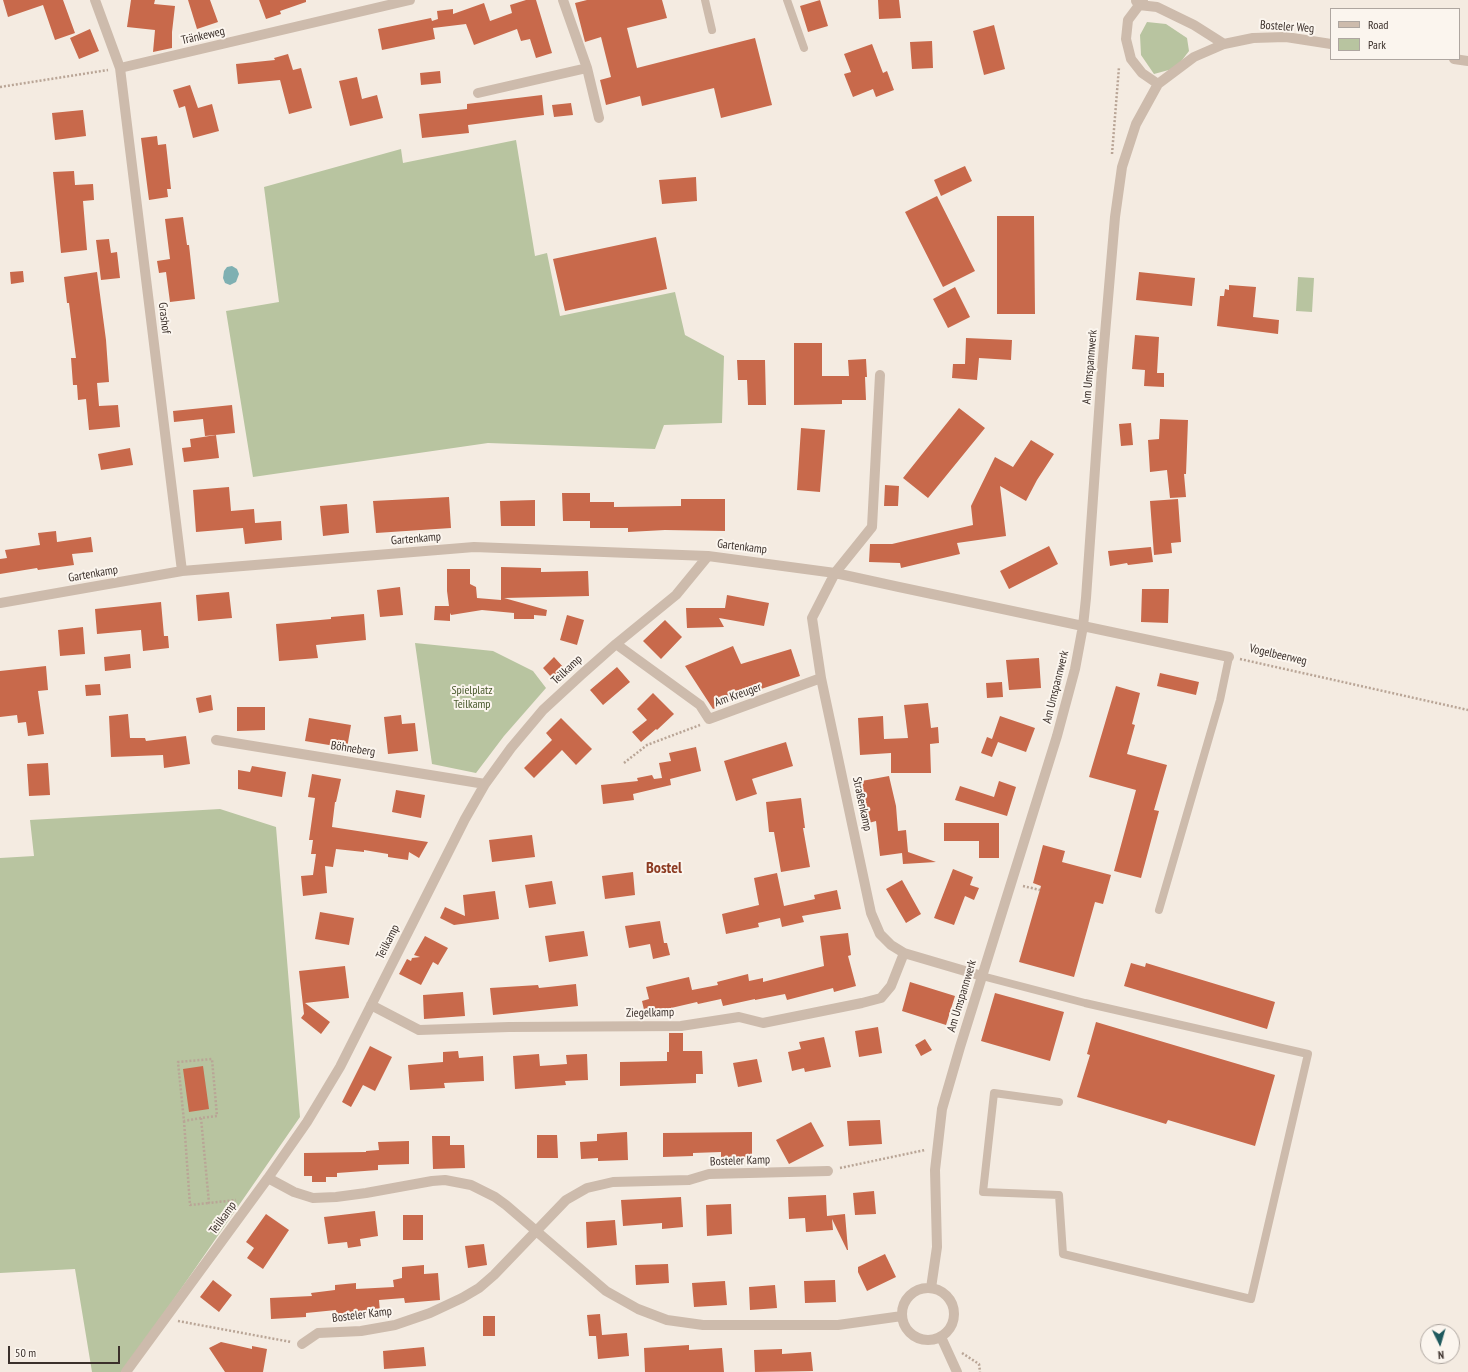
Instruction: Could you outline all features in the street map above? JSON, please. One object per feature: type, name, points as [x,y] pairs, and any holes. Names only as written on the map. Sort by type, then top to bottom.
[{"type":"street","name":"Grashof","points":[[95,0],[120,68],[182,571]]},
{"type":"street","name":"Tränkeweg","points":[[120,68],[410,0]]},
{"type":"street","points":[[563,0],[587,68],[599,118]]},
{"type":"street","points":[[1158,84],[1142,73],[1131,59],[1126,39],[1128,20],[1139,2],[1157,7],[1194,25],[1224,44]]},
{"type":"street","name":"Bosteler Weg","points":[[1158,84],[1194,56],[1224,44],[1253,38],[1286,37],[1330,44]]},
{"type":"street","points":[[478,94],[587,68]]},
{"type":"street","name":"Am Umspannwerk","points":[[931,1288],[937,1247],[935,1190],[937,1147],[942,1109],[947,1088],[1057,736],[1075,669],[1086,598],[1095,452],[1115,218],[1122,167],[1136,124],[1158,84]]},
{"type":"street","points":[[835,573],[872,527],[880,375]]},
{"type":"street","name":"Gartenkamp","points":[[0,603],[182,571],[474,547],[708,556],[835,573],[1082,626]]},
{"type":"street","name":"Teilkamp","points":[[126,1372],[166,1319],[307,1122],[340,1067],[465,819],[485,784],[511,748],[543,710],[616,644],[676,595],[708,556]]},
{"type":"street","name":"Straßenkamp","points":[[835,573],[812,618],[822,678],[875,924],[880,934],[891,945],[904,954],[982,976]]},
{"type":"street","points":[[1082,626],[1229,657]]},
{"type":"street","name":"Am Kreuger","points":[[616,644],[700,705],[709,720],[822,678]]},
{"type":"street","name":"Böhneberg","points":[[216,740],[485,784]]},
{"type":"street","name":"Ziegelkamp","points":[[371,1005],[419,1030],[509,1027],[681,1026],[739,1017],[763,1023],[881,998],[891,986],[904,954]]},
{"type":"street","name":"Bosteler Kamp","points":[[302,1344],[318,1333],[378,1329],[413,1320],[446,1306],[479,1288],[494,1275],[566,1200],[587,1188],[612,1182],[688,1180],[709,1174],[828,1171]]},
{"type":"street","points":[[268,1178],[294,1192],[313,1198],[358,1194],[432,1181],[458,1182],[471,1185],[495,1197],[606,1291],[638,1309],[667,1320],[703,1325],[838,1325],[902,1316]]},
{"type":"street","points":[[923,1288],[931,1288],[946,1295],[953,1309],[954,1317],[947,1332],[941,1337],[932,1340],[924,1340],[908,1332],[904,1325],[902,1308],[910,1295],[923,1288]]},
{"type":"street","points":[[941,1337],[957,1372]]},
{"type":"lane","points":[[705,0],[712,30]]},
{"type":"lane","points":[[787,0],[804,48]]},
{"type":"lane","points":[[1159,910],[1220,700],[1229,657]]},
{"type":"lane","points":[[982,976],[1085,1003],[1308,1054],[1251,1300],[1063,1254],[1059,1195],[983,1192],[994,1093],[1058,1102]]},
{"type":"path","points":[[1112,159],[1119,67]]},
{"type":"path","points":[[0,87],[120,68]]},
{"type":"path","name":"Vogelbeerweg","points":[[1229,657],[1468,710]]},
{"type":"path","points":[[624,763],[647,745],[701,725],[709,720]]},
{"type":"path","points":[[1019,885],[1040,890]]},
{"type":"path","points":[[184,1121],[217,1116],[212,1059],[178,1062],[190,1205],[253,1198]]},
{"type":"path","points":[[201,1118],[209,1203]]},
{"type":"path","points":[[828,1171],[937,1147]]},
{"type":"path","points":[[166,1319],[302,1344]]},
{"type":"path","points":[[961,1352],[979,1364],[980,1372]]},
{"type":"green space","points":[[1147,22],[1166,24],[1187,38],[1189,51],[1176,68],[1154,74],[1141,55],[1140,35]]},
{"type":"green space","points":[[516,140],[535,256],[547,253],[560,316],[675,292],[685,335],[724,356],[722,423],[664,425],[655,449],[488,443],[253,477],[226,311],[279,302],[264,187],[401,149],[403,163]]},
{"type":"green space","points":[[1298,277],[1314,278],[1312,312],[1296,311]]},
{"type":"green space","name":"Spielplatz Teilkamp","points":[[415,643],[493,651],[533,671],[546,688],[504,736],[476,773],[432,764]]},
{"type":"green space","points":[[220,809],[276,827],[300,1117],[174,1299],[121,1372],[92,1372],[75,1269],[0,1273],[0,858],[34,856],[30,820]]},
{"type":"water","points":[[232,266],[237,269],[239,274],[236,282],[230,285],[225,283],[223,278],[224,271],[227,267]]},
{"type":"building","points":[[3,0],[63,0],[75,33],[55,40],[43,5],[8,17]]},
{"type":"building","points":[[131,0],[155,0],[154,4],[175,6],[172,48],[153,52],[155,30],[127,27]]},
{"type":"building","points":[[188,0],[210,0],[218,22],[197,29]]},
{"type":"building","points":[[259,0],[306,0],[306,2],[280,11],[281,14],[266,19]]},
{"type":"building","points":[[526,0],[536,0],[552,53],[536,58],[530,39],[521,41],[517,29],[474,45],[466,24],[433,28],[435,39],[382,50],[378,29],[431,18],[432,21],[438,19],[437,11],[453,9],[453,14],[484,3],[490,21],[512,13],[510,5]]},
{"type":"building","points":[[587,0],[662,0],[667,18],[627,28],[637,68],[755,38],[772,105],[721,118],[714,88],[642,106],[640,96],[606,105],[600,80],[611,77],[601,37],[585,42],[575,3]]},
{"type":"building","points":[[820,0],[828,26],[808,32],[800,6]]},
{"type":"building","points":[[878,0],[899,0],[901,18],[879,19]]},
{"type":"building","points":[[994,25],[1005,69],[984,75],[973,31]]},
{"type":"building","points":[[90,29],[99,51],[79,59],[70,38]]},
{"type":"building","points":[[932,41],[933,68],[912,69],[910,42]]},
{"type":"building","points":[[872,44],[883,73],[887,71],[894,90],[876,97],[873,89],[853,97],[844,74],[851,72],[844,54]]},
{"type":"building","points":[[288,54],[293,70],[301,68],[312,108],[289,114],[280,80],[238,84],[236,64],[275,60],[274,58]]},
{"type":"building","points":[[440,71],[441,83],[421,85],[420,73]]},
{"type":"building","points":[[357,77],[362,99],[377,95],[383,118],[350,126],[339,81]]},
{"type":"building","points":[[190,85],[198,108],[212,104],[219,131],[193,138],[185,106],[179,108],[173,90]]},
{"type":"building","points":[[542,95],[544,115],[468,125],[469,133],[422,138],[419,114],[467,109],[467,104]]},
{"type":"building","points":[[571,103],[573,115],[554,117],[552,105]]},
{"type":"building","points":[[83,110],[86,136],[55,140],[52,113]]},
{"type":"building","points":[[157,136],[158,145],[166,144],[171,189],[167,189],[168,197],[149,200],[141,138]]},
{"type":"building","points":[[965,166],[972,181],[941,196],[934,180]]},
{"type":"building","points":[[74,171],[75,185],[93,184],[94,200],[83,201],[87,250],[61,253],[53,172]]},
{"type":"building","points":[[696,177],[697,201],[662,204],[659,180]]},
{"type":"building","points":[[937,196],[975,271],[943,287],[905,212]]},
{"type":"building","points":[[997,216],[1034,216],[1035,314],[997,314]]},
{"type":"building","points":[[183,217],[187,245],[189,245],[195,299],[170,302],[166,272],[159,273],[157,261],[170,259],[165,219]]},
{"type":"building","points":[[656,237],[667,289],[565,311],[553,259]]},
{"type":"building","points":[[109,239],[111,253],[117,252],[120,278],[101,280],[96,240]]},
{"type":"building","points":[[23,271],[24,282],[11,284],[10,272]]},
{"type":"building","points":[[97,272],[106,340],[109,382],[97,383],[99,406],[118,405],[120,427],[89,430],[86,399],[78,400],[77,385],[73,385],[71,358],[76,358],[64,277]]},
{"type":"building","points":[[1139,272],[1195,278],[1192,306],[1136,300]]},
{"type":"building","points":[[1229,285],[1256,287],[1253,317],[1279,320],[1278,334],[1217,326],[1220,296],[1224,296],[1225,289],[1229,290]]},
{"type":"building","points":[[955,287],[970,317],[948,328],[933,299]]},
{"type":"building","points":[[1135,335],[1159,337],[1157,373],[1164,373],[1164,387],[1144,386],[1145,370],[1132,369]]},
{"type":"building","points":[[966,338],[1012,340],[1011,360],[979,358],[977,380],[952,378],[953,364],[965,364]]},
{"type":"building","points":[[794,343],[822,343],[822,376],[849,376],[848,360],[866,359],[866,400],[842,400],[842,404],[794,405]]},
{"type":"building","points":[[737,360],[765,360],[766,405],[748,405],[747,380],[738,380]]},
{"type":"building","points":[[232,405],[235,433],[205,436],[203,419],[174,422],[173,411]]},
{"type":"building","points":[[959,408],[985,428],[928,498],[903,478]]},
{"type":"building","points":[[1160,419],[1188,420],[1186,474],[1184,474],[1186,497],[1170,498],[1167,470],[1150,472],[1148,440],[1159,439]]},
{"type":"building","points":[[1131,423],[1133,445],[1121,446],[1119,424]]},
{"type":"building","points":[[801,428],[825,430],[820,492],[797,490]]},
{"type":"building","points":[[216,435],[219,458],[184,462],[182,448],[191,447],[190,439]]},
{"type":"building","points":[[1031,440],[1054,454],[1037,480],[1026,501],[1000,486],[1006,536],[957,543],[960,554],[901,568],[900,563],[869,562],[870,544],[892,544],[973,525],[971,506],[995,457],[1013,467]]},
{"type":"building","points":[[130,448],[133,465],[101,470],[98,454]]},
{"type":"building","points":[[885,485],[899,486],[898,506],[884,506]]},
{"type":"building","points":[[229,487],[231,511],[254,509],[255,523],[281,521],[282,540],[245,544],[243,528],[196,532],[193,490]]},
{"type":"building","points":[[562,493],[590,493],[590,502],[614,502],[614,507],[681,506],[681,499],[725,499],[725,531],[665,530],[628,532],[628,528],[590,528],[590,521],[563,521]]},
{"type":"building","points":[[449,497],[451,528],[376,533],[373,501]]},
{"type":"building","points":[[1178,499],[1181,542],[1171,543],[1172,553],[1154,555],[1150,501]]},
{"type":"building","points":[[535,500],[535,526],[501,526],[500,501]]},
{"type":"building","points":[[347,504],[349,533],[323,536],[320,506]]},
{"type":"building","points":[[56,531],[57,542],[91,537],[93,552],[72,554],[74,565],[38,570],[37,568],[0,574],[0,559],[7,558],[5,550],[40,545],[38,533]]},
{"type":"building","points":[[1049,546],[1058,564],[1009,589],[1000,571]]},
{"type":"building","points":[[1151,547],[1153,562],[1128,565],[1127,563],[1110,566],[1108,551]]},
{"type":"building","points":[[501,567],[541,568],[541,572],[588,571],[589,596],[504,598],[547,610],[546,616],[534,615],[534,619],[514,619],[514,613],[482,610],[451,615],[450,613],[450,621],[434,620],[435,606],[449,606],[447,569],[470,569],[470,584],[476,587],[477,598],[501,600]]},
{"type":"building","points":[[400,587],[403,615],[380,617],[377,590]]},
{"type":"building","points":[[1142,589],[1169,589],[1168,623],[1141,622]]},
{"type":"building","points":[[229,592],[232,618],[198,621],[196,595]]},
{"type":"building","points":[[727,595],[769,603],[764,626],[719,618],[724,627],[687,628],[686,608],[725,608]]},
{"type":"building","points":[[161,602],[164,636],[168,636],[169,648],[143,651],[141,630],[97,634],[95,609]]},
{"type":"building","points":[[364,614],[366,640],[316,645],[318,658],[279,661],[276,624],[331,619],[331,617]]},
{"type":"building","points":[[567,615],[584,620],[577,645],[560,640]]},
{"type":"building","points":[[665,620],[682,637],[661,659],[643,641]]},
{"type":"building","points":[[83,627],[85,654],[60,656],[58,630]]},
{"type":"building","points":[[733,646],[741,664],[791,649],[800,676],[758,690],[713,709],[685,666]]},
{"type":"building","points":[[130,654],[131,668],[105,671],[104,657]]},
{"type":"building","points":[[554,657],[564,668],[552,678],[543,668]]},
{"type":"building","points":[[1039,658],[1041,688],[1009,690],[1006,660]]},
{"type":"building","points":[[46,666],[48,690],[38,691],[44,734],[28,736],[26,722],[18,723],[17,715],[0,717],[0,671]]},
{"type":"building","points":[[617,667],[630,682],[603,705],[590,690]]},
{"type":"building","points":[[1160,673],[1199,682],[1196,695],[1157,686]]},
{"type":"building","points":[[1002,682],[1003,697],[987,698],[986,683]]},
{"type":"building","points":[[100,684],[101,695],[86,696],[85,685]]},
{"type":"building","points":[[1116,686],[1140,693],[1132,724],[1135,725],[1127,754],[1167,765],[1154,810],[1159,811],[1141,878],[1114,871],[1136,790],[1089,777]]},
{"type":"building","points":[[653,693],[674,714],[657,730],[656,729],[641,742],[632,732],[647,720],[637,709]]},
{"type":"building","points":[[211,695],[213,710],[199,713],[196,698]]},
{"type":"building","points":[[928,703],[931,728],[938,727],[939,743],[930,744],[931,773],[891,773],[891,753],[860,755],[858,718],[883,716],[884,739],[908,738],[904,705]]},
{"type":"building","points":[[237,707],[265,707],[265,730],[237,731]]},
{"type":"building","points":[[128,714],[130,738],[145,738],[146,741],[186,736],[190,764],[164,768],[163,755],[111,757],[109,716]]},
{"type":"building","points":[[401,715],[402,724],[415,723],[418,751],[388,754],[384,717]]},
{"type":"building","points":[[1000,716],[1035,728],[1026,752],[998,742],[992,757],[981,753],[987,737],[992,739]]},
{"type":"building","points":[[309,718],[351,725],[347,748],[305,741]]},
{"type":"building","points":[[561,718],[592,749],[576,765],[562,750],[534,778],[524,768],[552,740],[546,733]]},
{"type":"building","points":[[786,742],[793,766],[752,779],[757,794],[736,801],[724,761]]},
{"type":"building","points":[[696,747],[701,771],[670,779],[671,785],[633,794],[634,800],[603,804],[601,785],[638,781],[637,778],[652,775],[654,779],[662,778],[659,763],[671,761],[669,753]]},
{"type":"building","points":[[48,763],[50,795],[29,796],[27,764]]},
{"type":"building","points":[[252,766],[286,772],[282,797],[238,789],[238,770],[250,772]]},
{"type":"building","points":[[312,774],[341,779],[335,802],[332,827],[428,842],[419,858],[409,852],[408,860],[388,857],[388,854],[364,850],[364,852],[336,849],[333,867],[325,866],[327,893],[303,896],[301,876],[313,875],[316,854],[311,854],[313,840],[309,840],[315,798],[308,797]]},
{"type":"building","points":[[889,776],[896,806],[898,831],[906,830],[908,852],[936,862],[903,864],[902,853],[880,856],[876,821],[865,824],[856,782]]},
{"type":"building","points":[[999,781],[1016,787],[1007,816],[955,800],[960,786],[994,797]]},
{"type":"building","points":[[396,790],[425,795],[421,818],[392,812]]},
{"type":"building","points":[[801,798],[805,828],[803,828],[810,867],[781,872],[774,832],[769,832],[766,802]]},
{"type":"building","points":[[944,823],[999,823],[999,858],[979,858],[979,841],[944,841]]},
{"type":"building","points":[[532,835],[535,857],[492,862],[489,840]]},
{"type":"building","points":[[1043,845],[1065,851],[1062,862],[1111,875],[1103,904],[1095,902],[1074,977],[1019,962],[1041,886],[1033,883]]},
{"type":"building","points":[[953,869],[973,877],[970,885],[979,888],[974,900],[965,896],[954,925],[934,918]]},
{"type":"building","points":[[633,872],[635,895],[605,899],[602,876]]},
{"type":"building","points":[[777,873],[784,906],[815,899],[814,895],[837,890],[841,909],[802,916],[804,922],[782,927],[780,918],[758,923],[759,927],[726,934],[722,914],[759,905],[754,878]]},
{"type":"building","points":[[902,880],[921,914],[906,923],[886,889]]},
{"type":"building","points":[[552,881],[556,904],[529,908],[525,885]]},
{"type":"building","points":[[495,891],[499,919],[454,925],[440,918],[445,907],[465,916],[463,895]]},
{"type":"building","points":[[320,912],[354,918],[349,945],[315,939]]},
{"type":"building","points":[[660,921],[664,943],[667,943],[670,955],[653,959],[650,944],[629,948],[625,926]]},
{"type":"building","points":[[584,931],[588,956],[549,962],[545,936]]},
{"type":"building","points":[[848,933],[851,955],[848,956],[856,986],[834,992],[833,988],[787,1000],[785,994],[723,1006],[721,999],[698,1004],[697,1002],[645,1014],[642,1001],[649,999],[646,987],[689,977],[692,990],[718,985],[717,982],[748,974],[749,981],[763,978],[763,982],[824,966],[820,936]]},
{"type":"building","points":[[425,936],[448,948],[438,965],[433,962],[421,985],[399,974],[407,959],[411,961],[412,958],[420,957],[414,955]]},
{"type":"building","points":[[1131,963],[1145,967],[1146,963],[1275,1002],[1267,1029],[1124,986]]},
{"type":"building","points":[[345,966],[349,998],[305,1003],[330,1022],[321,1034],[301,1018],[304,1014],[299,971]]},
{"type":"building","points":[[910,982],[955,996],[946,1025],[902,1011]]},
{"type":"building","points":[[576,984],[578,1006],[493,1015],[490,988],[538,985],[539,988]]},
{"type":"building","points":[[463,992],[465,1016],[424,1019],[423,995]]},
{"type":"building","points":[[995,993],[1064,1012],[1050,1061],[981,1041]]},
{"type":"building","points":[[1096,1022],[1275,1075],[1255,1146],[1168,1120],[1166,1124],[1077,1097],[1090,1055],[1087,1054]]},
{"type":"building","points":[[878,1027],[882,1053],[859,1057],[855,1031]]},
{"type":"building","points":[[669,1033],[683,1033],[683,1051],[702,1051],[703,1074],[696,1074],[696,1083],[620,1086],[620,1062],[667,1061],[667,1052],[669,1052]]},
{"type":"building","points":[[824,1037],[831,1067],[805,1072],[804,1068],[792,1071],[788,1052],[801,1049],[799,1042]]},
{"type":"building","points":[[925,1039],[932,1050],[921,1056],[915,1045]]},
{"type":"building","points":[[370,1046],[392,1057],[375,1091],[363,1085],[351,1107],[342,1102]]},
{"type":"building","points":[[458,1051],[459,1058],[483,1056],[484,1081],[444,1083],[445,1088],[410,1090],[408,1065],[443,1062],[443,1052]]},
{"type":"building","points":[[539,1054],[540,1066],[567,1064],[566,1055],[587,1054],[588,1080],[565,1081],[566,1085],[515,1089],[513,1056]]},
{"type":"building","points":[[757,1059],[762,1082],[738,1087],[733,1063]]},
{"type":"building","points":[[203,1066],[209,1109],[189,1112],[183,1069]]},
{"type":"building","points":[[880,1120],[882,1144],[849,1146],[847,1121]]},
{"type":"building","points":[[811,1122],[824,1146],[789,1164],[776,1140]]},
{"type":"building","points":[[627,1132],[628,1160],[598,1161],[598,1158],[581,1159],[580,1142],[597,1141],[597,1134]]},
{"type":"building","points":[[752,1132],[752,1158],[721,1158],[721,1152],[693,1153],[693,1156],[663,1157],[663,1133]]},
{"type":"building","points":[[537,1135],[557,1135],[558,1158],[537,1158]]},
{"type":"building","points":[[432,1136],[450,1136],[450,1145],[464,1145],[465,1168],[433,1169]]},
{"type":"building","points":[[409,1141],[409,1164],[378,1165],[378,1170],[337,1173],[337,1177],[326,1177],[326,1182],[312,1182],[312,1176],[304,1176],[304,1153],[366,1152],[379,1150],[378,1142]]},
{"type":"building","points":[[874,1191],[876,1214],[855,1215],[853,1193]]},
{"type":"building","points":[[826,1195],[827,1216],[845,1214],[848,1250],[832,1219],[833,1230],[806,1232],[805,1218],[789,1219],[788,1197]]},
{"type":"building","points":[[681,1197],[683,1227],[662,1229],[662,1223],[623,1226],[621,1200]]},
{"type":"building","points":[[731,1204],[732,1234],[707,1236],[706,1205]]},
{"type":"building","points":[[375,1211],[378,1236],[360,1239],[361,1246],[348,1248],[347,1242],[328,1244],[324,1217]]},
{"type":"building","points":[[266,1214],[289,1230],[263,1269],[247,1258],[254,1248],[246,1242]]},
{"type":"building","points":[[403,1215],[423,1215],[423,1240],[403,1240]]},
{"type":"building","points":[[615,1220],[617,1245],[587,1248],[586,1222]]},
{"type":"building","points":[[484,1244],[487,1265],[468,1268],[465,1246]]},
{"type":"building","points":[[885,1254],[896,1277],[867,1291],[858,1272],[858,1267]]},
{"type":"building","points":[[668,1264],[669,1283],[636,1285],[635,1265]]},
{"type":"building","points":[[424,1265],[424,1274],[438,1273],[440,1300],[405,1303],[404,1298],[379,1300],[380,1312],[356,1313],[356,1316],[337,1317],[336,1310],[306,1313],[306,1317],[271,1319],[270,1298],[312,1296],[311,1293],[335,1290],[335,1285],[356,1283],[356,1289],[394,1287],[393,1280],[402,1278],[402,1267]]},
{"type":"building","points":[[213,1280],[232,1295],[219,1312],[200,1297]]},
{"type":"building","points":[[835,1280],[836,1302],[805,1303],[804,1281]]},
{"type":"building","points":[[725,1281],[727,1305],[694,1307],[692,1283]]},
{"type":"building","points":[[775,1285],[777,1308],[750,1310],[749,1287]]},
{"type":"building","points":[[600,1314],[602,1335],[627,1333],[629,1356],[598,1359],[596,1336],[589,1336],[587,1315]]},
{"type":"building","points":[[483,1316],[495,1316],[495,1336],[483,1336]]},
{"type":"building","points":[[221,1342],[252,1349],[252,1346],[267,1349],[263,1372],[225,1372],[209,1348]]},
{"type":"building","points":[[689,1345],[689,1350],[722,1348],[724,1372],[645,1372],[644,1348]]},
{"type":"building","points":[[424,1347],[426,1366],[384,1369],[383,1351]]},
{"type":"building","points":[[782,1349],[782,1354],[811,1352],[813,1371],[755,1372],[754,1350]]},
{"type":"district","name":"Bostel","points":[[664,868]]}]
